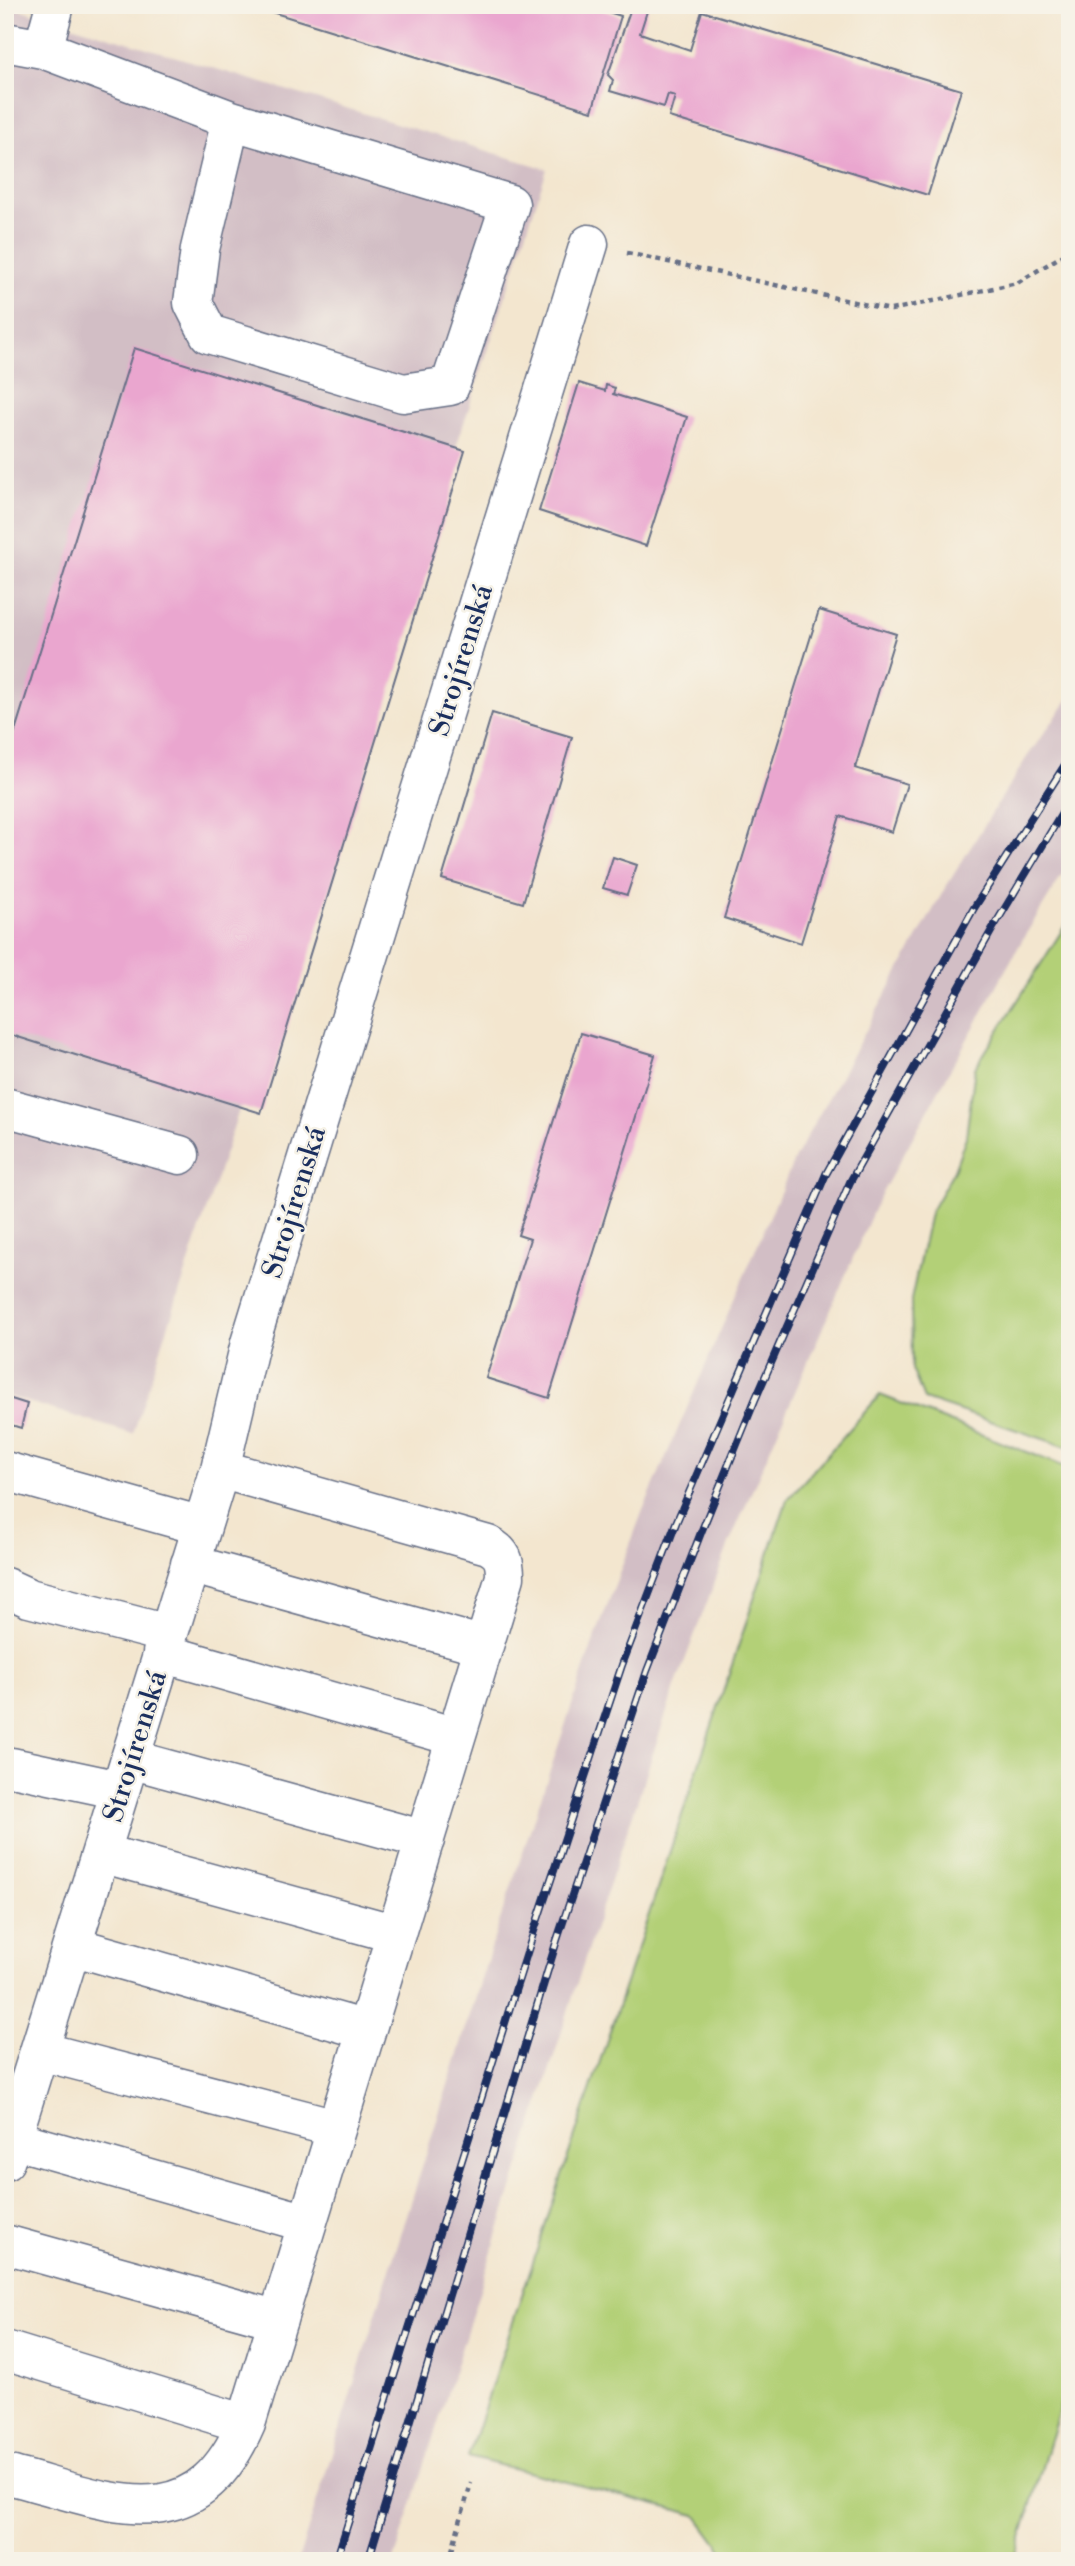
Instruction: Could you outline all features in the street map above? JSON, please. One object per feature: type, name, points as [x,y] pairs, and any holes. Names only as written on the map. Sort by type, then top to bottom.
[{"type":"street","points":[[43,49],[55,5]]},
{"type":"street","points":[[5,42],[43,49],[230,120],[510,204],[450,386],[403,393],[209,334],[192,303],[200,249],[230,120]]},
{"type":"street","name":"Strojírenská","points":[[9,2150],[202,1526],[250,1343],[589,244]]},
{"type":"street","points":[[5,1107],[180,1155]]},
{"type":"street","points":[[5,2474],[127,2505],[149,2507],[172,2502],[197,2490],[219,2472],[236,2447],[246,2424],[505,1577],[505,1562],[499,1551],[219,1469]]},
{"type":"street","points":[[5,1471],[202,1526]]},
{"type":"street","points":[[190,1564],[484,1646]]},
{"type":"street","points":[[5,1587],[29,1598],[165,1644],[456,1737]]},
{"type":"street","points":[[5,1770],[12,1768],[125,1775],[425,1840]]},
{"type":"street","points":[[101,1853],[396,1934]]},
{"type":"street","points":[[72,1946],[366,2030]]},
{"type":"street","points":[[40,2051],[337,2128]]},
{"type":"street","points":[[9,2150],[307,2223]]},
{"type":"street","points":[[5,2244],[278,2320]]},
{"type":"street","points":[[5,2350],[246,2424]]},
{"type":"path","points":[[589,244],[891,310],[1017,283],[1070,251]]},
{"type":"path","points":[[449,2561],[471,2483]]},
{"type":"shaded area","points":[[5,5],[547,169],[133,1434],[5,1395]]},
{"type":"shaded area","points":[[1070,697],[1070,862],[1024,937],[878,1200],[729,1544],[676,1684],[586,1955],[394,2561],[298,2561],[498,1926],[589,1654],[643,1510],[795,1158],[944,890],[1027,757]]},
{"type":"green space","points":[[1070,918],[1070,1448],[924,1399],[912,1369],[911,1300],[930,1213],[954,1170],[966,1137],[975,1068]]},
{"type":"green space","points":[[880,1395],[1070,1469],[1070,2373],[1014,2561],[730,2561],[696,2515],[468,2457],[787,1500]]},
{"type":"building","points":[[249,5],[586,5],[621,16],[592,111]]},
{"type":"building","points":[[632,5],[649,5],[640,33],[690,50],[702,11],[961,90],[928,195],[669,117],[675,96],[668,94],[664,107],[610,91],[613,80],[608,75]]},
{"type":"building","points":[[134,348],[465,451],[261,1113],[5,1033],[5,763]]},
{"type":"building","points":[[579,383],[605,391],[606,385],[615,388],[613,394],[687,417],[646,546],[539,511]]},
{"type":"building","points":[[819,610],[896,634],[855,768],[907,784],[892,832],[840,816],[801,943],[724,918]]},
{"type":"building","points":[[492,713],[572,737],[523,903],[442,879]]},
{"type":"building","points":[[613,857],[637,865],[627,895],[603,888]]},
{"type":"building","points":[[581,1033],[655,1055],[549,1398],[486,1378],[530,1239],[518,1235]]},
{"type":"building","points":[[5,1397],[27,1404],[21,1428],[5,1423]]},
{"type":"railway","points":[[336,2561],[532,1937],[622,1665],[676,1523],[826,1174],[974,908],[1070,757]]},
{"type":"railway","points":[[368,2561],[557,1940],[647,1671],[702,1530],[755,1400],[850,1182],[993,928],[1070,800]]}]
